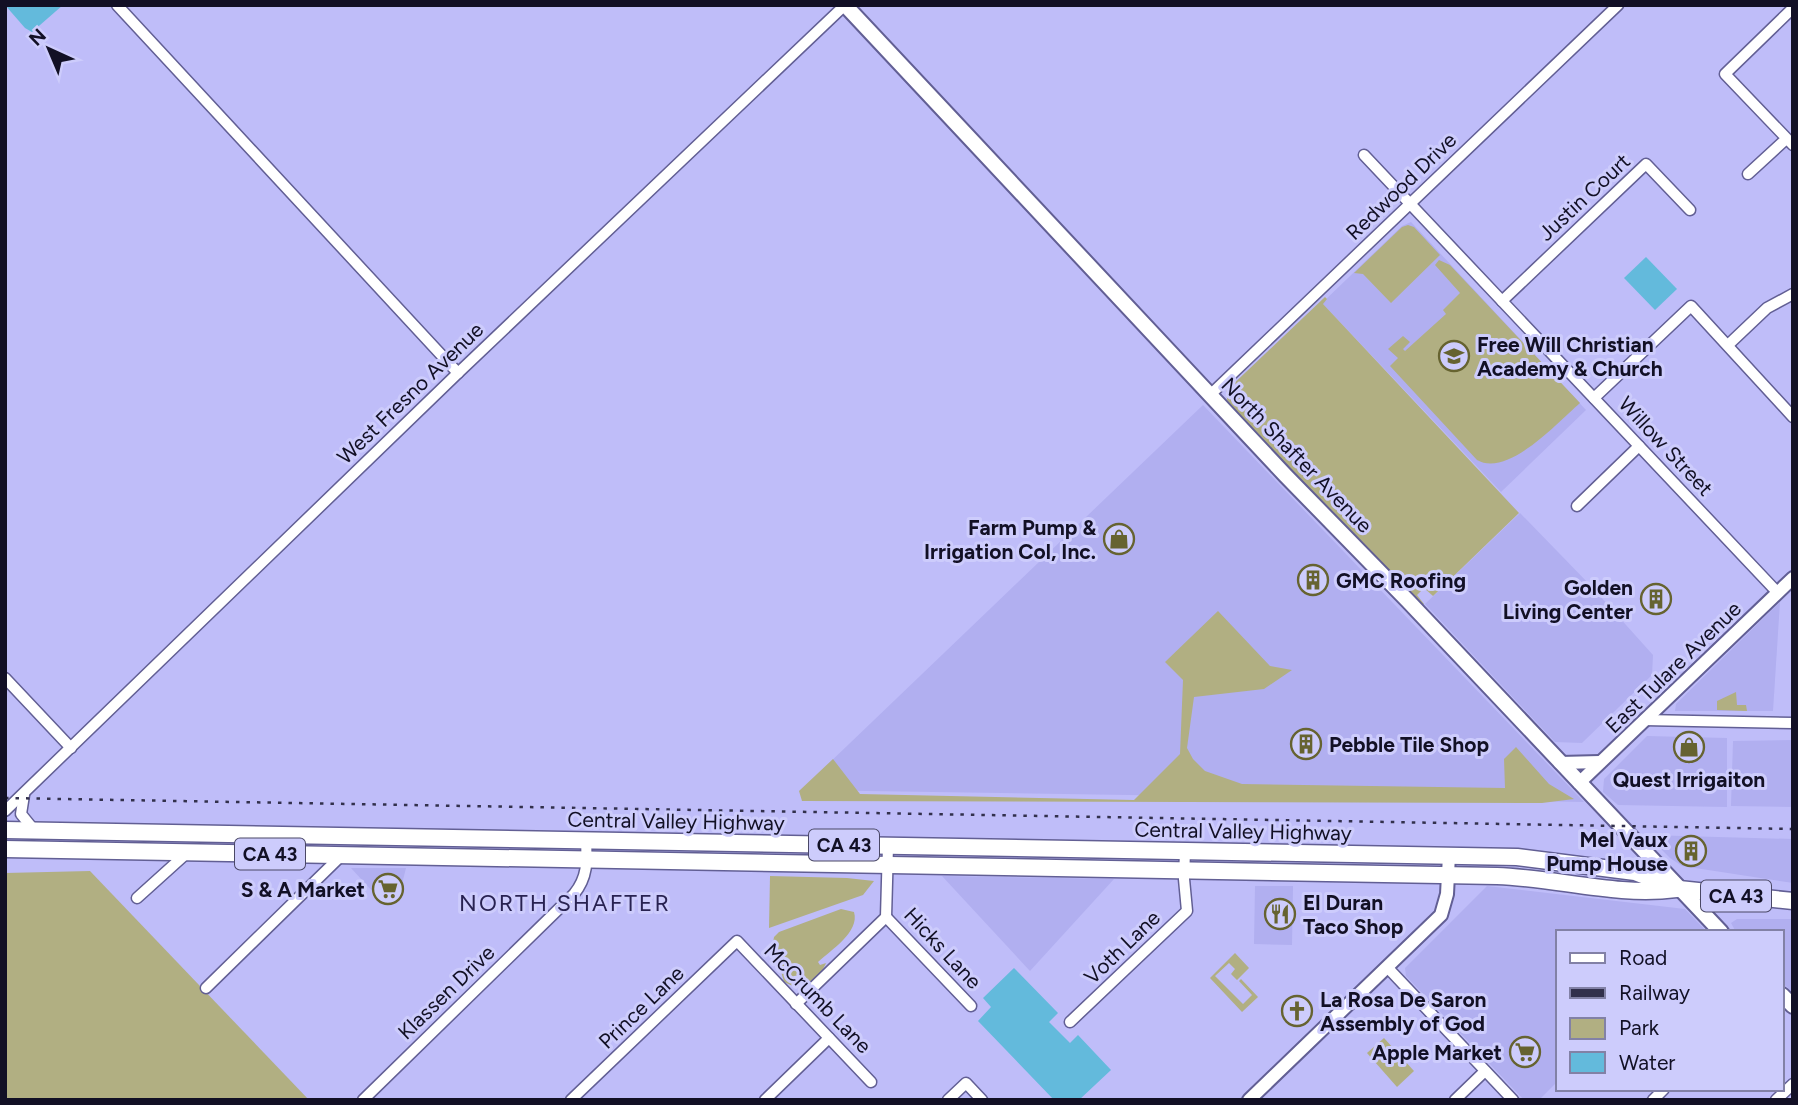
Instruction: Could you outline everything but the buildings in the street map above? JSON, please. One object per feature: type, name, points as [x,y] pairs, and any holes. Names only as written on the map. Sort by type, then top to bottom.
[{"type":"main road","name":"North Shafter Avenue","points":[[845,5],[1210,395],[1719,930]]},
{"type":"main road","name":"Central Valley Highway","points":[[5,830],[1449,855],[1545,860],[1635,872],[1679,889]]},
{"type":"main road","name":"Central Valley Highway","points":[[5,849],[1448,875],[1544,878],[1648,893],[1679,889],[1793,901]]},
{"type":"street","points":[[117,5],[458,373]]},
{"type":"street","name":"West Fresno Avenue","points":[[5,811],[458,373],[845,5]]},
{"type":"street","name":"Redwood Drive","points":[[1210,395],[1618,5]]},
{"type":"street","points":[[1748,174],[1789,142],[1724,74],[1793,8]]},
{"type":"street","name":"Willow Street","points":[[1364,155],[1778,593]]},
{"type":"street","name":"Justin Court","points":[[1502,301],[1646,164],[1689,210]]},
{"type":"street","points":[[1728,345],[1767,308],[1793,294]]},
{"type":"street","points":[[1594,398],[1691,306],[1793,417]]},
{"type":"street","points":[[1577,506],[1639,446]]},
{"type":"street","name":"East Tulare Avenue","points":[[1579,783],[1793,578]]},
{"type":"street","points":[[5,678],[71,748]]},
{"type":"street","points":[[1644,720],[1793,723]]},
{"type":"street","points":[[1560,763],[1601,762]]},
{"type":"street","points":[[26,791],[21,803],[21,814],[34,831]]},
{"type":"street","name":"Klassen Drive","points":[[363,1100],[575,894],[585,878],[586,840]]},
{"type":"street","points":[[796,1003],[886,917],[888,846]]},
{"type":"street","name":"Voth Lane","points":[[1070,1023],[1187,911],[1185,851]]},
{"type":"street","points":[[137,898],[189,852]]},
{"type":"street","points":[[206,988],[342,855]]},
{"type":"street","points":[[1249,1100],[1441,915],[1446,903],[1449,855]]},
{"type":"street","name":"Hicks Lane","points":[[886,917],[971,1006]]},
{"type":"street","name":"McCrumb Lane","points":[[737,941],[871,1082]]},
{"type":"street","name":"Prince Lane","points":[[571,1100],[737,941]]},
{"type":"street","points":[[1387,967],[1513,1100]]},
{"type":"street","points":[[765,1100],[829,1038]]},
{"type":"street","points":[[1455,1100],[1485,1071]]},
{"type":"street","points":[[948,1100],[966,1083],[982,1100]]},
{"type":"street","points":[[1776,1100],[1793,1084]]},
{"type":"shaded area","name":"Free Will Christian Academy & Church","points":[[1411,222],[1586,410],[1501,492],[1322,303],[1402,226]]},
{"type":"shaded area","points":[[1203,405],[1584,802],[801,790],[992,607]]},
{"type":"shaded area","points":[[1520,513],[1653,655],[1652,675],[1582,743],[1555,742],[1425,604]]},
{"type":"shaded area","points":[[1780,602],[1773,711],[1675,711],[1676,704]]},
{"type":"shaded area","points":[[1647,736],[1727,738],[1727,807],[1618,805],[1603,792],[1604,779]]},
{"type":"shaded area","points":[[1793,740],[1793,807],[1731,806],[1733,741]]},
{"type":"shaded area","points":[[1647,835],[1793,839],[1793,883],[1682,866]]},
{"type":"shaded area","points":[[351,868],[406,868],[399,896],[385,905]]},
{"type":"shaded area","points":[[942,876],[1114,879],[1030,971]]},
{"type":"shaded area","points":[[1255,886],[1293,886],[1292,945],[1254,944]]},
{"type":"shaded area","points":[[1487,886],[1685,909],[1705,930],[1556,930],[1556,1083],[1539,1100],[1524,1100],[1406,976],[1405,968]]},
{"type":"shaded area","points":[[1737,919],[1793,919],[1793,993],[1784,984],[1784,930],[1735,930],[1731,923]]},
{"type":"green space","points":[[1402,227],[1414,227],[1440,255],[1391,303],[1363,274],[1354,273]]},
{"type":"green space","points":[[1439,260],[1450,265],[1580,403],[1532,445],[1503,461],[1489,463],[1477,460],[1390,366],[1398,358],[1388,349],[1403,336],[1410,342],[1403,349],[1405,351],[1446,314],[1443,310],[1460,293],[1435,265]]},
{"type":"green space","points":[[1325,297],[1327,299],[1323,304],[1519,513],[1433,596],[1424,588],[1417,595],[1424,604],[1420,607],[1228,406],[1226,391]]},
{"type":"green space","points":[[1218,611],[1270,666],[1292,670],[1264,689],[1194,697],[1187,748],[1205,771],[1242,784],[1505,788],[1504,759],[1516,747],[1549,784],[1574,799],[1542,803],[802,801],[799,791],[833,759],[860,794],[1134,800],[1180,754],[1183,680],[1165,662]]},
{"type":"green space","points":[[1736,692],[1737,705],[1746,705],[1747,711],[1717,710],[1717,701]]},
{"type":"green space","points":[[90,871],[309,1100],[5,1100],[5,873]]},
{"type":"green space","points":[[770,876],[874,881],[863,895],[769,928]]},
{"type":"green space","points":[[841,909],[854,912],[853,927],[843,940],[818,962],[820,965],[826,963],[821,971],[801,987],[784,982],[773,943],[774,937],[779,932]]},
{"type":"green space","points":[[1235,953],[1249,968],[1237,980],[1231,974],[1235,969],[1229,963],[1215,976],[1243,1004],[1252,995],[1239,981],[1241,979],[1258,997],[1242,1012],[1210,978]]},
{"type":"green space","points":[[1384,1038],[1414,1071],[1397,1087],[1367,1053]]},
{"type":"water","points":[[5,5],[63,5],[32,32],[25,28]]},
{"type":"water","points":[[1646,257],[1677,289],[1655,310],[1624,278]]},
{"type":"water","points":[[1014,968],[1058,1013],[1049,1022],[1070,1043],[1078,1035],[1111,1070],[1079,1100],[1054,1100],[978,1021],[991,1007],[983,998]]},
{"type":"railway","points":[[5,798],[1793,829]]},
{"type":"place","name":"Free Will Christian Academy & Church","points":[[1454,356]]},
{"type":"place","name":"Farm Pump & Irrigation Col, Inc.","points":[[1119,539]]},
{"type":"place","name":"GMC Roofing","points":[[1313,580]]},
{"type":"place","name":"Golden Living Center","points":[[1656,599]]},
{"type":"place","name":"Pebble Tile Shop","points":[[1306,744]]},
{"type":"place","name":"Quest Irrigaiton","points":[[1689,747]]},
{"type":"place","name":"Mel Vaux Pump House","points":[[1691,851]]},
{"type":"place","name":"S & A Market","points":[[388,889]]},
{"type":"place","name":"El Duran Taco Shop","points":[[1280,914]]},
{"type":"place","name":"La Rosa De Saron Assembly of God","points":[[1297,1011]]},
{"type":"place","name":"Apple Market","points":[[1525,1052]]},
{"type":"district","name":"NORTH SHAFTER","points":[[565,903]]}]
